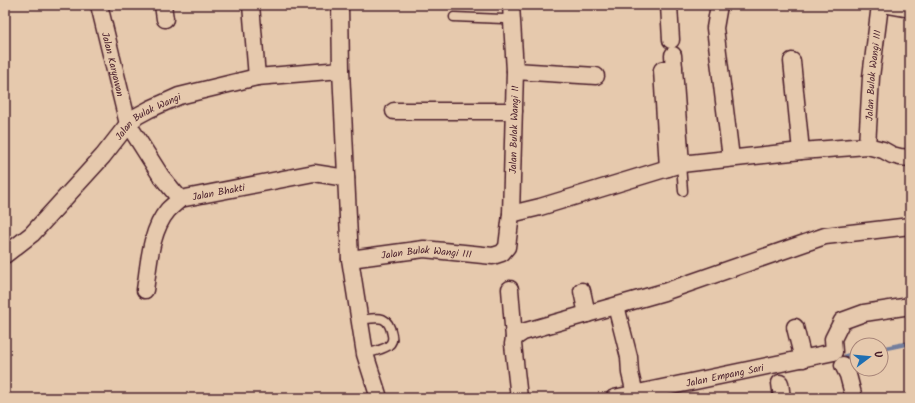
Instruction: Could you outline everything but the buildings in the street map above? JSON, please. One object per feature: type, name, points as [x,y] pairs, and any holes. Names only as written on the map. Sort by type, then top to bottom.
[{"type":"street","name":"Jalan Karyawan","points":[[99,5],[128,124]]},
{"type":"street","points":[[250,5],[257,77]]},
{"type":"street","points":[[340,5],[341,70],[350,259],[365,354],[380,398]]},
{"type":"street","points":[[669,5],[673,54],[675,166]]},
{"type":"street","points":[[719,5],[715,28],[731,158]]},
{"type":"street","name":"Jalan Bulak Wangi III","points":[[867,146],[871,77],[880,5]]},
{"type":"street","points":[[888,5],[910,9]]},
{"type":"street","name":"Jalan Bulak Wangi II","points":[[502,253],[507,247],[511,214],[515,71],[512,11]]},
{"type":"street","points":[[792,60],[801,151]]},
{"type":"street","name":"Jalan Bulak Wangi","points":[[5,255],[32,234],[103,156],[128,124],[137,116],[180,96],[257,77],[341,70]]},
{"type":"street","points":[[515,71],[596,76]]},
{"type":"street","points":[[394,111],[514,111]]},
{"type":"street","name":"Jalan Bhakti","points":[[128,124],[161,176],[180,199],[314,173],[346,178]]},
{"type":"street","points":[[511,214],[540,207],[675,166],[731,158],[867,146],[883,150],[900,158],[910,158]]},
{"type":"street","points":[[145,290],[151,246],[159,226],[168,211],[180,199]]},
{"type":"street","points":[[514,338],[522,332],[664,292],[825,236],[910,226]]},
{"type":"street","name":"Jalan Bulak Wangi III","points":[[350,259],[424,249],[493,256],[502,253]]},
{"type":"street","points":[[510,289],[514,338],[513,344],[519,398]]},
{"type":"street","points":[[582,291],[587,314]]},
{"type":"street","points":[[616,306],[629,357],[630,374],[635,394]]},
{"type":"street","points":[[854,398],[848,375],[839,359],[833,339],[842,321],[864,313],[910,306]]},
{"type":"street","points":[[795,327],[803,359]]},
{"type":"street","name":"Jalan Empang Sari","points":[[614,398],[803,359],[839,359]]},
{"type":"lane","points":[[454,17],[503,19],[512,11]]},
{"type":"lane","points":[[675,166],[683,191]]},
{"type":"lane","points":[[359,320],[378,318],[386,320],[390,325],[392,332],[393,339],[390,345],[365,354]]},
{"type":"waterway","points":[[889,347],[910,343]]}]
